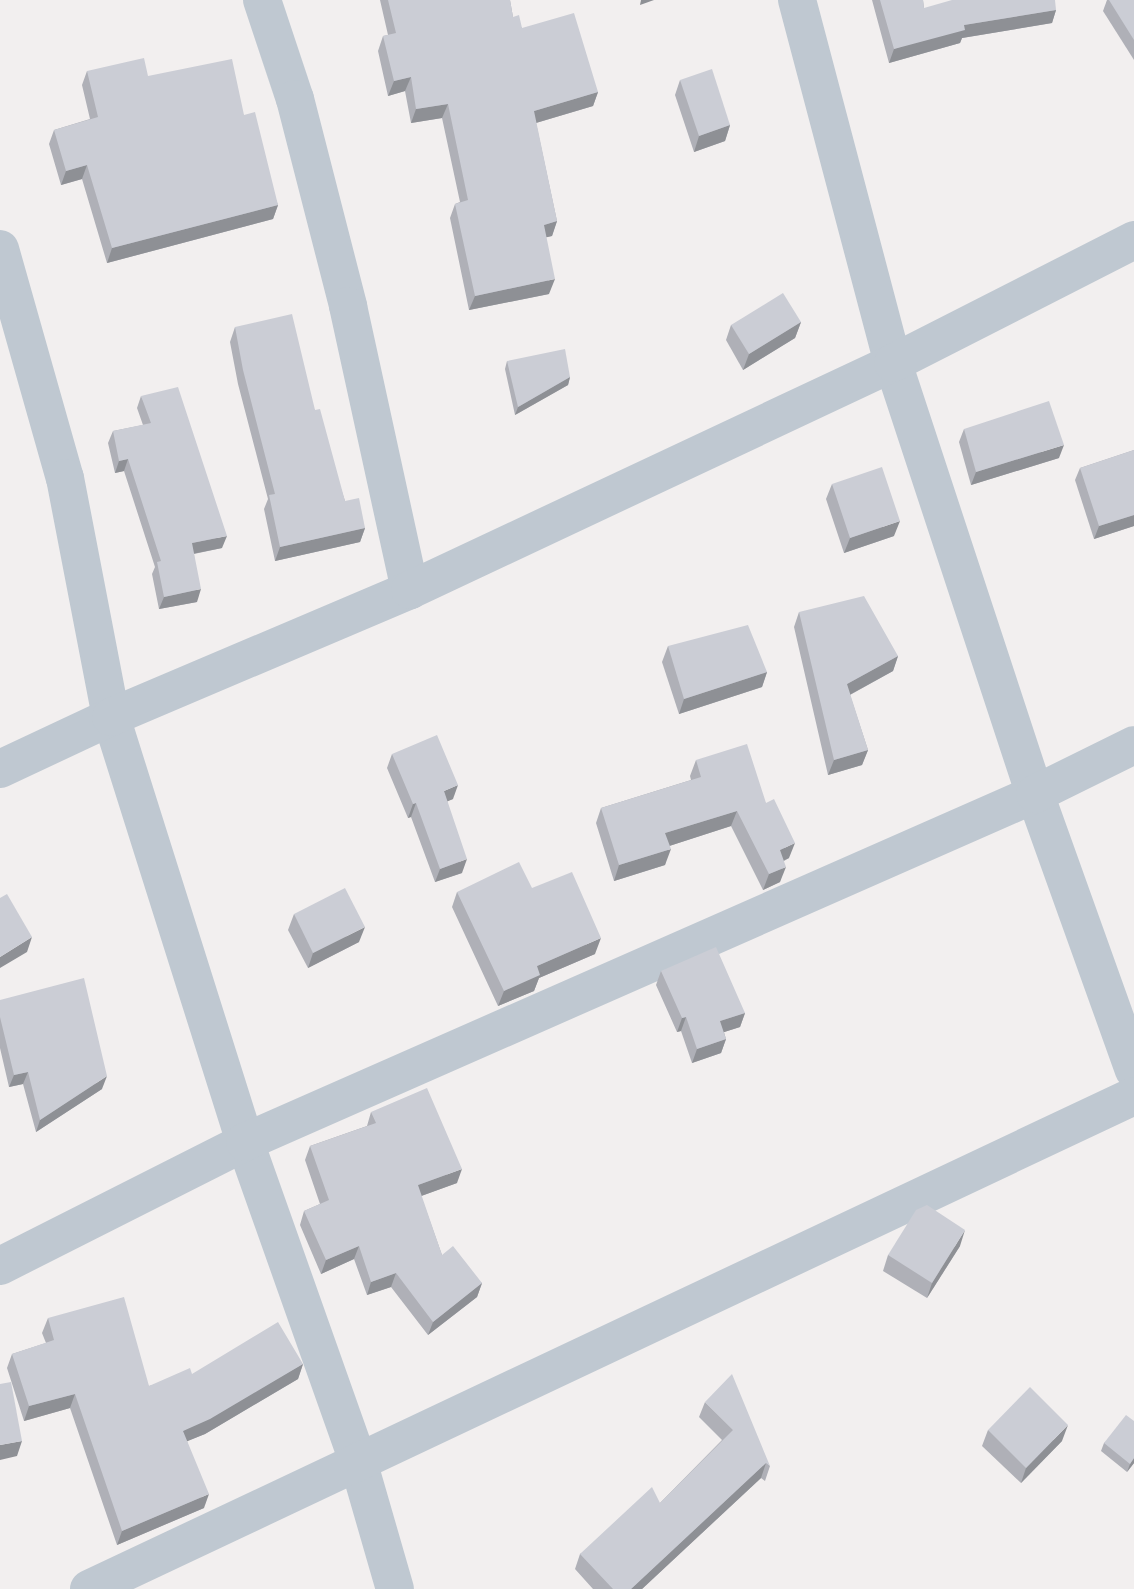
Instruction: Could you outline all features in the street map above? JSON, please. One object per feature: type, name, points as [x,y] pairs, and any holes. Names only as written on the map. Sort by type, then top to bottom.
[{"type":"street","points":[[262,0],[296,99],[348,306],[410,590]]},
{"type":"street","points":[[797,0],[892,363],[1035,794],[1134,1070]]},
{"type":"street","points":[[0,769],[111,717],[410,590],[892,363],[1134,240]]},
{"type":"street","points":[[0,248],[65,478],[111,717],[245,1142],[358,1461],[395,1589]]},
{"type":"street","points":[[0,1266],[245,1142],[1035,794],[1134,745]]},
{"type":"street","points":[[89,1589],[1134,1096]]},
{"type":"building","points":[[388,0],[510,0],[513,17],[519,15],[522,28],[574,13],[598,92],[534,111],[557,221],[544,225],[555,279],[475,296],[455,204],[468,200],[448,104],[416,109],[411,77],[394,81],[383,36],[396,33]]},
{"type":"building","points":[[880,0],[923,0],[924,8],[952,0],[1055,0],[1056,10],[964,25],[965,30],[894,49]]},
{"type":"building","points":[[1109,0],[1134,0],[1134,40]]},
{"type":"building","points":[[144,58],[148,76],[232,59],[244,115],[255,112],[278,205],[112,248],[87,165],[66,171],[54,130],[98,117],[87,71]]},
{"type":"building","points":[[712,69],[730,125],[699,136],[680,80]]},
{"type":"building","points":[[783,293],[801,322],[749,354],[731,325]]},
{"type":"building","points":[[292,314],[315,410],[320,409],[345,501],[359,498],[365,528],[280,547],[269,495],[275,494],[243,370],[235,327]]},
{"type":"building","points":[[565,349],[570,377],[518,407],[507,361]]},
{"type":"building","points":[[178,387],[227,536],[192,543],[201,589],[164,597],[157,562],[161,561],[128,459],[119,461],[113,431],[151,423],[141,396]]},
{"type":"building","points":[[1049,401],[1064,445],[976,472],[964,429]]},
{"type":"building","points":[[1134,450],[1134,515],[1099,526],[1080,468]]},
{"type":"building","points":[[882,467],[900,521],[850,538],[832,484]]},
{"type":"building","points":[[864,596],[898,656],[847,684],[868,750],[834,760],[799,612]]},
{"type":"building","points":[[748,625],[767,672],[684,699],[668,646]]},
{"type":"building","points":[[437,735],[458,785],[444,791],[467,859],[440,869],[416,803],[413,804],[392,754]]},
{"type":"building","points":[[747,744],[766,803],[774,799],[795,843],[780,850],[786,867],[769,874],[737,811],[665,833],[671,849],[619,865],[601,808],[701,777],[696,760]]},
{"type":"building","points":[[519,862],[532,888],[572,872],[601,938],[537,966],[540,975],[504,991],[457,892]]},
{"type":"building","points":[[345,888],[365,927],[313,953],[294,914]]},
{"type":"building","points":[[7,894],[32,937],[0,957],[0,898]]},
{"type":"building","points":[[716,947],[745,1013],[720,1021],[726,1039],[697,1049],[686,1017],[682,1018],[661,971]]},
{"type":"building","points":[[84,978],[107,1076],[40,1120],[28,1072],[14,1075],[0,1017],[0,1000]]},
{"type":"building","points":[[427,1088],[462,1169],[418,1185],[442,1255],[453,1246],[482,1283],[433,1322],[396,1273],[371,1282],[359,1246],[326,1260],[304,1211],[329,1200],[310,1146],[376,1123],[371,1112]]},
{"type":"building","points":[[927,1205],[965,1230],[932,1283],[888,1255],[916,1210]]},
{"type":"building","points":[[124,1297],[149,1386],[190,1368],[192,1374],[278,1322],[303,1364],[210,1419],[183,1431],[209,1494],[122,1531],[75,1394],[29,1406],[12,1354],[54,1340],[48,1318]]},
{"type":"building","points":[[732,1374],[770,1466],[766,1463],[631,1589],[613,1589],[580,1554],[652,1487],[660,1503],[733,1430],[705,1402]]},
{"type":"building","points":[[11,1382],[22,1441],[0,1445],[0,1384]]},
{"type":"building","points":[[1030,1387],[1068,1425],[1026,1468],[988,1430]]},
{"type":"building","points":[[1126,1415],[1134,1421],[1134,1458],[1130,1464],[1104,1443]]}]
